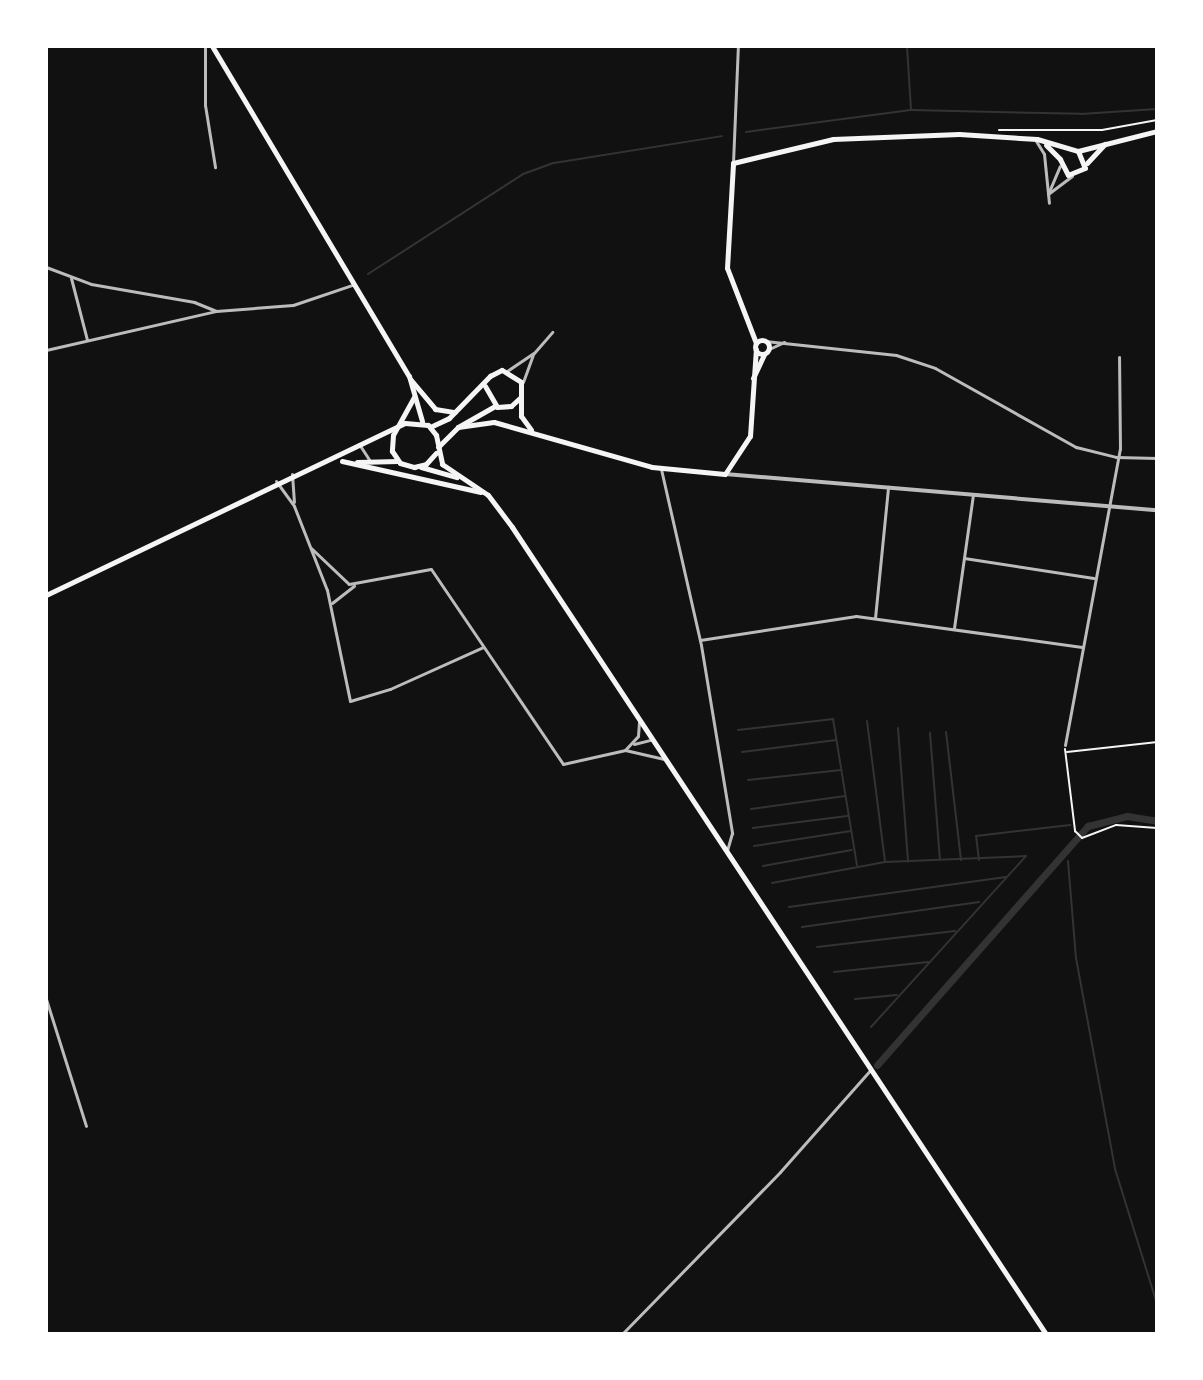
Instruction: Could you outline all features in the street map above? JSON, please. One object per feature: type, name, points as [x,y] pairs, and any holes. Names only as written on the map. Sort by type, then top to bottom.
[{"type":"main road","points":[[212,46],[410,379],[435,409],[456,412]]},
{"type":"main road","points":[[458,427],[494,422],[661,469],[725,474],[750,436],[756,346],[727,268],[733,163],[804,144],[860,136],[1033,138],[1078,151],[1157,131]]},
{"type":"main road","points":[[1042,141],[1060,159]]},
{"type":"main road","points":[[1068,150],[1060,159],[1060,166],[1072,176],[1109,142]]},
{"type":"main road","points":[[1078,151],[1086,165]]},
{"type":"main road","points":[[752,383],[767,351],[764,341],[754,334]]},
{"type":"main road","points":[[756,346],[764,341]]},
{"type":"main road","points":[[756,346],[767,351]]},
{"type":"main road","points":[[430,427],[456,412],[485,386],[492,374],[507,371],[521,385],[523,421],[535,433]]},
{"type":"main road","points":[[410,379],[423,422],[430,427],[440,462],[488,495],[669,762],[1046,1334]]},
{"type":"main road","points":[[485,386],[495,406]]},
{"type":"main road","points":[[398,461],[391,443],[415,393]]},
{"type":"main road","points":[[420,467],[458,427],[495,406],[509,407],[520,397]]},
{"type":"main road","points":[[46,595],[320,460],[399,426],[423,422]]},
{"type":"main road","points":[[320,460],[398,461],[464,479]]},
{"type":"main road","points":[[342,461],[488,495]]},
{"type":"street","points":[[205,46],[205,105],[215,167]]},
{"type":"street","points":[[733,163],[738,46]]},
{"type":"street","points":[[1033,138],[1044,154],[1049,203]]},
{"type":"street","points":[[1048,194],[1060,166]]},
{"type":"street","points":[[1048,194],[1072,176]]},
{"type":"street","points":[[46,267],[71,278],[194,302],[216,311]]},
{"type":"street","points":[[71,278],[87,341]]},
{"type":"street","points":[[46,350],[216,311],[293,305],[352,285]]},
{"type":"street","points":[[507,371],[534,353],[552,332]]},
{"type":"street","points":[[764,341],[882,351],[935,368],[1063,442],[1116,457],[1157,458]]},
{"type":"street","points":[[767,351],[787,341]]},
{"type":"street","points":[[521,385],[534,353]]},
{"type":"street","points":[[1065,745],[1116,457],[1119,357]]},
{"type":"street","points":[[359,444],[372,462]]},
{"type":"street","points":[[661,469],[664,501],[700,640],[732,833],[727,850]]},
{"type":"street","points":[[292,474],[294,506]]},
{"type":"street","points":[[725,474],[1157,510]]},
{"type":"street","points":[[276,481],[294,506],[331,604],[350,701],[390,689],[483,647]]},
{"type":"street","points":[[875,618],[888,487]]},
{"type":"street","points":[[954,628],[973,494]]},
{"type":"street","points":[[311,548],[339,578],[357,584]]},
{"type":"street","points":[[964,558],[1093,578]]},
{"type":"street","points":[[331,604],[357,584],[431,569],[563,764],[625,750],[646,751],[669,762]]},
{"type":"street","points":[[700,640],[818,621],[875,618],[1082,647]]},
{"type":"street","points":[[633,744],[638,717]]},
{"type":"street","points":[[625,750],[633,744],[655,741]]},
{"type":"street","points":[[646,751],[655,741]]},
{"type":"street","points":[[46,999],[86,1126]]},
{"type":"street","points":[[622,1334],[780,1172],[871,1069]]},
{"type":"path","points":[[991,130],[1102,130],[1157,120]]},
{"type":"path","points":[[1065,752],[1157,742]]},
{"type":"path","points":[[1065,745],[1075,831],[1082,838],[1116,825],[1157,828]]},
{"type":"waterway","points":[[907,46],[911,109]]},
{"type":"waterway","points":[[746,132],[911,110],[1081,114],[1157,109]]},
{"type":"waterway","points":[[368,274],[523,174],[554,163],[722,136]]},
{"type":"waterway","points":[[738,730],[833,719],[857,865]]},
{"type":"waterway","points":[[867,721],[885,862]]},
{"type":"waterway","points":[[898,728],[908,862]]},
{"type":"waterway","points":[[946,732],[961,860]]},
{"type":"waterway","points":[[930,733],[940,859]]},
{"type":"waterway","points":[[742,752],[836,740]]},
{"type":"waterway","points":[[748,780],[841,770]]},
{"type":"waterway","points":[[751,809],[845,796]]},
{"type":"waterway","points":[[753,828],[847,816]]},
{"type":"waterway","points":[[877,1065],[1088,826],[1127,816],[1157,821]]},
{"type":"waterway","points":[[979,860],[976,836],[1070,825]]},
{"type":"waterway","points":[[754,846],[851,831]]},
{"type":"waterway","points":[[763,866],[852,850]]},
{"type":"waterway","points":[[772,883],[885,862],[1026,856]]},
{"type":"waterway","points":[[871,1027],[1026,856]]},
{"type":"waterway","points":[[1068,861],[1076,958],[1115,1169],[1157,1304]]},
{"type":"waterway","points":[[789,907],[1006,877]]},
{"type":"waterway","points":[[802,927],[979,902]]},
{"type":"waterway","points":[[817,947],[955,931]]},
{"type":"waterway","points":[[834,972],[928,962]]},
{"type":"waterway","points":[[855,999],[897,995]]}]
